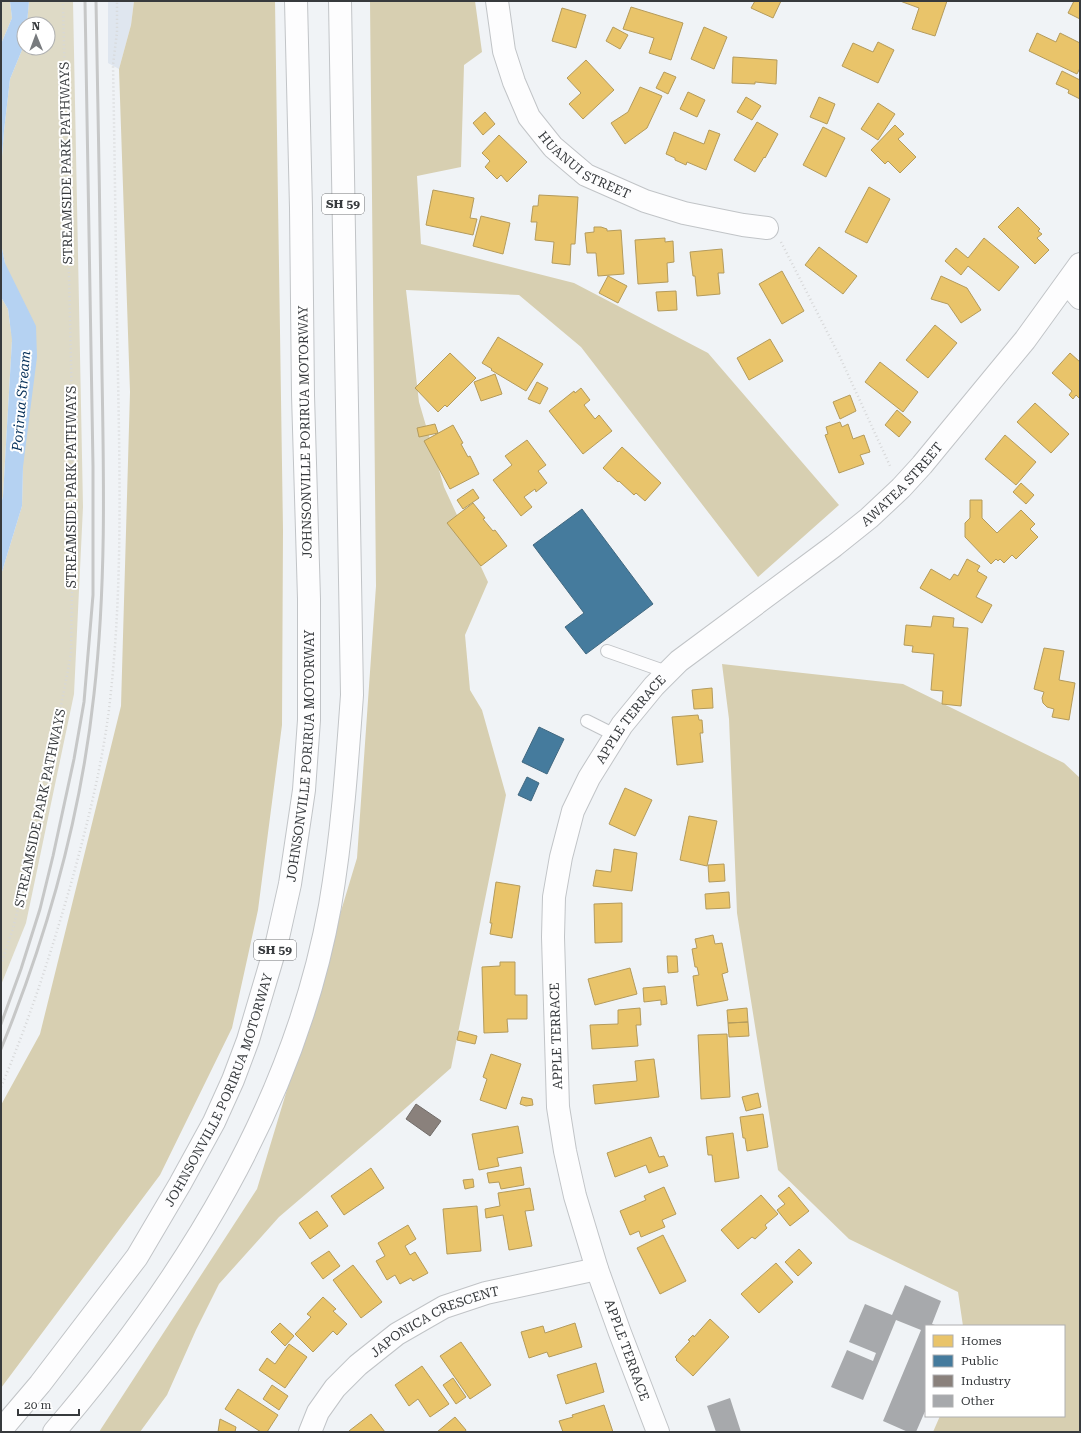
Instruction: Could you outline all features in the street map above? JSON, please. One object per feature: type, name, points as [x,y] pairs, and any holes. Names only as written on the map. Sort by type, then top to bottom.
[{"type":"main road","name":"JOHNSONVILLE PORIRUA MOTORWAY","points":[[1,1430],[44,1378],[137,1257],[180,1184],[210,1128],[233,1080],[248,1040],[278,942],[290,884],[304,790],[309,720],[309,599],[302,395],[301,208],[296,1]]},
{"type":"main road","name":"SH 59","points":[[54,1432],[104,1372],[145,1318],[210,1218],[238,1168],[264,1115],[284,1066],[302,1014],[320,952],[330,906],[345,796],[352,695],[340,1]]},
{"type":"main road","name":"HUANUI STREET","points":[[497,1],[504,51],[514,82],[529,117],[553,147],[586,175],[645,200],[684,213],[743,225],[767,228]]},
{"type":"main road","name":"AWATEA STREET","points":[[673,666],[834,546],[869,518],[901,488],[1025,340],[1073,291],[1080,264]]},
{"type":"main road","name":"APPLE TERRACE","points":[[658,1432],[597,1269],[575,1196],[565,1151],[558,1107],[553,937],[554,897],[561,857],[573,811],[589,778],[615,735],[673,666]]},
{"type":"main road","name":"JAPONICA CRESCENT","points":[[310,1432],[318,1412],[336,1388],[358,1365],[397,1334],[444,1307],[486,1293],[597,1269]]},
{"type":"lane","points":[[607,651],[673,666]]},
{"type":"lane","points":[[587,721],[615,735]]},
{"type":"path","name":"STREAMSIDE PARK PATHWAYS","points":[[1,965],[13,928],[33,852],[71,654],[72,408],[63,1]]},
{"type":"path","points":[[1,1087],[38,991],[71,884],[99,766],[111,693],[117,622],[120,532],[113,65],[117,32],[117,1]]},
{"type":"path","points":[[767,228],[782,242],[839,356],[901,488]]},
{"type":"shaded area","points":[[1,1],[10,1],[12,18],[1,44]]},
{"type":"shaded area","points":[[29,1],[73,1],[83,507],[74,694],[26,923],[1,985],[1,575],[22,506],[23,467],[5,263],[1,244],[1,169],[10,79],[19,56],[56,56],[56,16],[28,16]]},
{"type":"shaded area","points":[[108,1],[134,1],[131,25],[119,69],[108,63]]},
{"type":"shaded area","points":[[134,1],[275,1],[283,530],[282,725],[258,910],[232,1028],[160,1175],[1,1388],[1,1105],[40,1034],[121,706],[130,392],[119,69],[131,25]]},
{"type":"shaded area","points":[[370,1],[475,1],[482,52],[464,65],[461,167],[417,176],[421,244],[574,283],[708,353],[839,505],[758,577],[581,347],[519,295],[406,290],[419,402],[444,487],[488,582],[465,635],[470,690],[482,710],[506,795],[451,1068],[279,1217],[219,1284],[196,1330],[167,1395],[140,1432],[99,1432],[257,1189],[357,858],[376,586]]},
{"type":"shaded area","points":[[1,297],[8,309],[12,340],[3,496],[1,505]]},
{"type":"shaded area","points":[[722,664],[903,684],[1064,763],[1080,778],[1080,1432],[933,1432],[940,1417],[1065,1417],[1065,1325],[963,1325],[958,1292],[849,1239],[778,1170],[737,913],[729,719]]},
{"type":"water","points":[[10,1],[29,1],[28,16],[16,16],[16,56],[19,56],[10,79],[1,169],[1,44],[12,18]]},
{"type":"water","name":"Porirua Stream","points":[[1,244],[5,263],[36,326],[37,357],[23,467],[22,506],[1,575],[1,505],[3,496],[12,340],[8,309],[1,297]]},
{"type":"building: Homes","points":[[755,1],[781,1],[773,18],[751,8]]},
{"type":"building: Homes","points":[[900,1],[947,1],[935,36],[912,29],[919,8]]},
{"type":"building: Homes","points":[[1074,1],[1080,1],[1080,19],[1068,13]]},
{"type":"building: Homes","points":[[631,7],[683,23],[671,60],[649,53],[654,38],[623,29]]},
{"type":"building: Homes","points":[[562,8],[586,15],[576,48],[552,41]]},
{"type":"building: Homes","points":[[613,27],[628,35],[620,49],[606,41]]},
{"type":"building: Homes","points":[[704,27],[727,37],[714,69],[691,59]]},
{"type":"building: Homes","points":[[1037,33],[1056,42],[1060,33],[1080,43],[1080,68],[1077,74],[1029,51]]},
{"type":"building: Homes","points":[[878,42],[894,50],[878,83],[842,66],[853,43],[873,52]]},
{"type":"building: Homes","points":[[733,57],[777,60],[776,84],[755,82],[755,84],[732,83]]},
{"type":"building: Homes","points":[[586,60],[614,90],[583,119],[569,104],[581,93],[567,78]]},
{"type":"building: Homes","points":[[1062,71],[1080,80],[1080,99],[1068,93],[1069,90],[1056,84]]},
{"type":"building: Homes","points":[[664,72],[676,77],[668,94],[656,88]]},
{"type":"building: Homes","points":[[640,87],[662,96],[647,128],[625,144],[611,123],[628,112]]},
{"type":"building: Homes","points":[[688,92],[705,100],[697,117],[680,109]]},
{"type":"building: Homes","points":[[746,97],[761,106],[752,120],[737,112]]},
{"type":"building: Homes","points":[[819,97],[835,104],[827,124],[810,117]]},
{"type":"building: Homes","points":[[878,103],[895,114],[878,140],[861,129]]},
{"type":"building: Homes","points":[[485,112],[495,124],[483,135],[473,123]]},
{"type":"building: Homes","points":[[757,122],[778,134],[765,158],[764,157],[755,172],[734,160]]},
{"type":"building: Homes","points":[[895,125],[904,134],[898,139],[916,157],[900,173],[888,161],[885,164],[871,150]]},
{"type":"building: Homes","points":[[823,127],[845,138],[826,177],[803,165]]},
{"type":"building: Homes","points":[[709,130],[720,134],[706,170],[687,162],[686,165],[666,154],[674,132],[704,144]]},
{"type":"building: Homes","points":[[499,135],[527,162],[507,182],[501,175],[497,179],[485,167],[490,161],[482,153]]},
{"type":"building: Homes","points":[[869,187],[890,199],[867,243],[845,232]]},
{"type":"building: Homes","points":[[433,190],[474,198],[470,218],[477,219],[473,235],[426,225]]},
{"type":"building: Homes","points":[[539,195],[578,197],[575,244],[571,244],[570,265],[552,263],[554,242],[535,240],[537,222],[531,222],[533,206],[538,206]]},
{"type":"building: Homes","points":[[1018,207],[1040,229],[1038,231],[1042,234],[1037,238],[1049,250],[1035,264],[998,227]]},
{"type":"building: Homes","points":[[481,216],[510,223],[503,254],[473,246]]},
{"type":"building: Homes","points":[[594,227],[601,227],[607,229],[607,231],[621,230],[624,274],[598,276],[596,253],[587,253],[585,233],[594,232]]},
{"type":"building: Homes","points":[[665,238],[665,242],[673,241],[674,262],[667,263],[668,282],[638,284],[635,240]]},
{"type":"building: Homes","points":[[984,238],[1019,267],[999,291],[968,266],[961,275],[945,261],[956,248],[968,258]]},
{"type":"building: Homes","points":[[819,247],[857,276],[843,294],[805,265]]},
{"type":"building: Homes","points":[[722,249],[724,273],[718,273],[720,294],[697,296],[690,252]]},
{"type":"building: Homes","points":[[782,271],[804,311],[782,324],[759,284]]},
{"type":"building: Homes","points":[[608,276],[627,286],[618,303],[599,293]]},
{"type":"building: Homes","points":[[941,276],[967,288],[981,310],[961,323],[948,304],[931,299]]},
{"type":"building: Homes","points":[[676,291],[677,310],[658,311],[656,292]]},
{"type":"building: Homes","points":[[935,325],[957,343],[928,378],[906,360]]},
{"type":"building: Homes","points":[[498,337],[543,364],[526,391],[482,363]]},
{"type":"building: Homes","points":[[770,339],[783,361],[749,380],[737,358]]},
{"type":"building: Homes","points":[[450,353],[476,378],[447,407],[445,405],[438,412],[415,388]]},
{"type":"building: Homes","points":[[1070,353],[1080,362],[1080,399],[1076,395],[1073,399],[1069,395],[1072,391],[1052,373]]},
{"type":"building: Homes","points":[[880,362],[918,392],[903,412],[865,382]]},
{"type":"building: Homes","points":[[495,374],[502,394],[481,401],[474,382]]},
{"type":"building: Homes","points":[[537,382],[548,388],[540,404],[528,399]]},
{"type":"building: Homes","points":[[581,388],[590,400],[584,405],[595,419],[599,415],[612,431],[583,454],[549,411],[574,391],[575,393]]},
{"type":"building: Homes","points":[[850,395],[856,411],[840,419],[833,402]]},
{"type":"building: Homes","points":[[1035,403],[1069,434],[1051,453],[1017,422]]},
{"type":"building: Homes","points":[[897,410],[911,422],[899,437],[885,425]]},
{"type":"building: Homes","points":[[840,422],[842,427],[848,424],[853,439],[864,435],[870,452],[860,455],[864,464],[839,473],[825,435],[828,434],[826,427]]},
{"type":"building: Homes","points":[[435,424],[438,433],[419,437],[417,428]]},
{"type":"building: Homes","points":[[453,425],[463,443],[461,444],[468,457],[470,456],[479,474],[450,489],[424,441]]},
{"type":"building: Homes","points":[[1005,435],[1036,462],[1016,485],[985,459]]},
{"type":"building: Homes","points":[[527,440],[546,465],[538,471],[547,483],[536,492],[535,489],[524,497],[532,507],[521,516],[493,480],[512,465],[505,456]]},
{"type":"building: Homes","points":[[622,447],[661,483],[645,501],[636,493],[634,495],[603,468]]},
{"type":"building: Homes","points":[[1021,483],[1034,495],[1026,504],[1013,492]]},
{"type":"building: Homes","points":[[473,489],[479,498],[463,509],[457,500]]},
{"type":"building: Homes","points":[[970,500],[982,500],[982,518],[997,533],[1021,510],[1035,524],[1030,529],[1038,537],[1016,559],[1012,555],[1004,563],[1000,559],[998,561],[996,559],[991,564],[965,537],[965,523],[970,518]]},
{"type":"building: Homes","points":[[473,503],[485,518],[483,519],[493,531],[495,530],[507,546],[481,566],[447,523]]},
{"type":"building: Homes","points":[[967,559],[980,566],[977,571],[987,577],[976,597],[992,605],[982,623],[920,588],[931,569],[950,580],[954,574],[958,576]]},
{"type":"building: Homes","points":[[933,616],[954,618],[953,627],[968,628],[961,706],[942,704],[943,691],[931,690],[934,654],[912,652],[913,646],[904,645],[906,625],[931,627]]},
{"type":"building: Homes","points":[[1044,648],[1064,651],[1059,680],[1075,683],[1069,720],[1052,717],[1054,709],[1047,707],[1043,703],[1042,698],[1044,692],[1034,689]]},
{"type":"building: Homes","points":[[712,688],[713,708],[694,709],[692,690]]},
{"type":"building: Homes","points":[[698,715],[699,720],[702,720],[703,733],[700,733],[703,762],[677,765],[672,717]]},
{"type":"building: Homes","points":[[625,788],[652,800],[635,836],[609,824]]},
{"type":"building: Homes","points":[[689,816],[717,821],[707,866],[680,860]]},
{"type":"building: Homes","points":[[614,849],[637,853],[632,891],[593,886],[596,870],[611,872]]},
{"type":"building: Homes","points":[[724,864],[725,881],[709,882],[708,865]]},
{"type":"building: Homes","points":[[496,882],[520,886],[512,938],[490,934],[492,923],[490,923]]},
{"type":"building: Homes","points":[[729,892],[730,908],[706,909],[705,894]]},
{"type":"building: Homes","points":[[622,903],[622,942],[595,943],[594,904]]},
{"type":"building: Homes","points":[[713,935],[715,944],[722,943],[728,972],[722,974],[728,1000],[697,1006],[693,976],[699,975],[697,967],[695,967],[692,949],[697,948],[695,939]]},
{"type":"building: Homes","points":[[667,956],[677,956],[678,972],[668,973]]},
{"type":"building: Homes","points":[[500,962],[515,962],[515,995],[527,995],[527,1019],[507,1019],[508,1032],[484,1033],[482,967],[500,966]]},
{"type":"building: Homes","points":[[630,968],[637,994],[595,1005],[588,979]]},
{"type":"building: Homes","points":[[665,986],[667,1004],[661,1005],[661,1000],[644,1002],[643,988]]},
{"type":"building: Homes","points":[[640,1008],[641,1025],[636,1025],[638,1046],[592,1049],[590,1025],[618,1024],[618,1010]]},
{"type":"building: Homes","points":[[747,1008],[748,1022],[728,1023],[727,1010]]},
{"type":"building: Homes","points":[[748,1022],[749,1036],[729,1037],[728,1023]]},
{"type":"building: Homes","points":[[459,1031],[477,1036],[475,1044],[457,1040]]},
{"type":"building: Homes","points":[[727,1034],[730,1097],[701,1099],[698,1035]]},
{"type":"building: Homes","points":[[491,1054],[521,1064],[506,1109],[480,1100],[487,1079],[483,1077]]},
{"type":"building: Homes","points":[[654,1059],[659,1097],[595,1104],[593,1085],[637,1081],[635,1061]]},
{"type":"building: Homes","points":[[758,1093],[761,1107],[746,1111],[742,1097]]},
{"type":"building: Homes","points":[[522,1097],[532,1099],[533,1105],[526,1106],[520,1104]]},
{"type":"building: Homes","points":[[763,1114],[768,1147],[747,1151],[745,1138],[743,1138],[740,1117]]},
{"type":"building: Homes","points":[[518,1126],[523,1153],[497,1158],[499,1166],[479,1170],[472,1134]]},
{"type":"building: Homes","points":[[733,1133],[739,1178],[715,1182],[712,1155],[708,1155],[706,1137]]},
{"type":"building: Homes","points":[[651,1137],[659,1157],[664,1156],[668,1166],[649,1173],[646,1165],[615,1177],[607,1153]]},
{"type":"building: Homes","points":[[521,1167],[524,1185],[501,1189],[499,1182],[489,1183],[487,1173]]},
{"type":"building: Homes","points":[[371,1168],[384,1188],[344,1215],[331,1196]]},
{"type":"building: Homes","points":[[473,1179],[474,1187],[465,1189],[463,1180]]},
{"type":"building: Homes","points":[[664,1187],[676,1214],[662,1220],[665,1227],[641,1237],[639,1231],[630,1235],[620,1211],[646,1200],[644,1196]]},
{"type":"building: Homes","points":[[789,1187],[809,1211],[790,1226],[777,1210],[785,1204],[778,1196]]},
{"type":"building: Homes","points":[[530,1188],[534,1210],[525,1211],[532,1246],[509,1250],[503,1215],[486,1218],[485,1209],[500,1206],[498,1193]]},
{"type":"building: Homes","points":[[761,1195],[778,1214],[765,1225],[767,1228],[755,1239],[752,1237],[738,1249],[721,1230]]},
{"type":"building: Homes","points":[[477,1206],[481,1251],[447,1254],[443,1209]]},
{"type":"building: Homes","points":[[317,1211],[328,1226],[310,1239],[299,1223]]},
{"type":"building: Homes","points":[[408,1225],[416,1239],[405,1246],[410,1255],[415,1252],[428,1273],[413,1281],[411,1278],[400,1284],[395,1275],[387,1280],[376,1261],[385,1256],[378,1243]]},
{"type":"building: Homes","points":[[663,1235],[686,1281],[660,1294],[637,1248]]},
{"type":"building: Homes","points":[[799,1249],[812,1263],[798,1276],[785,1262]]},
{"type":"building: Homes","points":[[329,1251],[340,1266],[323,1279],[311,1263]]},
{"type":"building: Homes","points":[[776,1263],[793,1282],[759,1313],[741,1294]]},
{"type":"building: Homes","points":[[353,1265],[382,1302],[361,1318],[333,1280]]},
{"type":"building: Homes","points":[[323,1297],[336,1309],[333,1311],[347,1324],[337,1335],[333,1331],[313,1352],[295,1334],[311,1317],[307,1314]]},
{"type":"building: Homes","points":[[710,1319],[729,1337],[693,1376],[676,1360],[677,1359],[675,1357],[690,1341],[688,1340],[693,1335],[694,1337]]},
{"type":"building: Homes","points":[[280,1323],[294,1336],[285,1346],[271,1332]]},
{"type":"building: Homes","points":[[575,1323],[582,1347],[549,1357],[547,1352],[529,1358],[521,1332],[543,1326],[545,1333]]},
{"type":"building: Homes","points":[[461,1342],[491,1385],[470,1399],[440,1356]]},
{"type":"building: Homes","points":[[289,1344],[307,1357],[285,1388],[259,1370],[267,1358],[275,1364]]},
{"type":"building: Homes","points":[[596,1363],[604,1392],[566,1404],[557,1375]]},
{"type":"building: Homes","points":[[422,1366],[449,1404],[430,1417],[418,1399],[409,1406],[395,1385]]},
{"type":"building: Homes","points":[[453,1378],[466,1397],[456,1404],[443,1385]]},
{"type":"building: Homes","points":[[272,1385],[288,1396],[279,1410],[263,1399]]},
{"type":"building: Homes","points":[[238,1389],[278,1415],[267,1432],[261,1432],[225,1409]]},
{"type":"building: Homes","points":[[604,1405],[613,1432],[563,1432],[559,1421],[573,1417],[572,1415]]},
{"type":"building: Homes","points":[[371,1414],[385,1432],[349,1431]]},
{"type":"building: Homes","points":[[455,1417],[466,1430],[465,1432],[437,1432]]},
{"type":"building: Homes","points":[[220,1419],[236,1427],[235,1432],[218,1432]]},
{"type":"building: Public","points":[[582,509],[653,604],[586,654],[565,627],[584,613],[533,545]]},
{"type":"building: Public","points":[[539,727],[564,739],[547,774],[522,762]]},
{"type":"building: Public","points":[[527,777],[539,783],[531,801],[518,795]]},
{"type":"building: Industry","points":[[416,1104],[441,1121],[430,1136],[406,1119]]},
{"type":"building: Other","points":[[905,1285],[941,1301],[932,1324],[935,1325],[925,1325],[925,1411],[916,1432],[908,1432],[883,1421],[921,1330],[896,1320],[863,1400],[831,1387],[847,1350],[873,1361],[876,1353],[849,1342],[865,1304],[892,1315]]},
{"type":"building: Other","points":[[730,1398],[741,1432],[716,1432],[707,1406]]},
{"type":"railway","points":[[1,1024],[21,969],[40,909],[74,759],[84,702],[93,595],[93,466],[85,1]]},
{"type":"railway","points":[[1,1049],[33,963],[60,874],[71,830],[88,739],[98,654],[101,614],[104,494],[96,1]]}]
